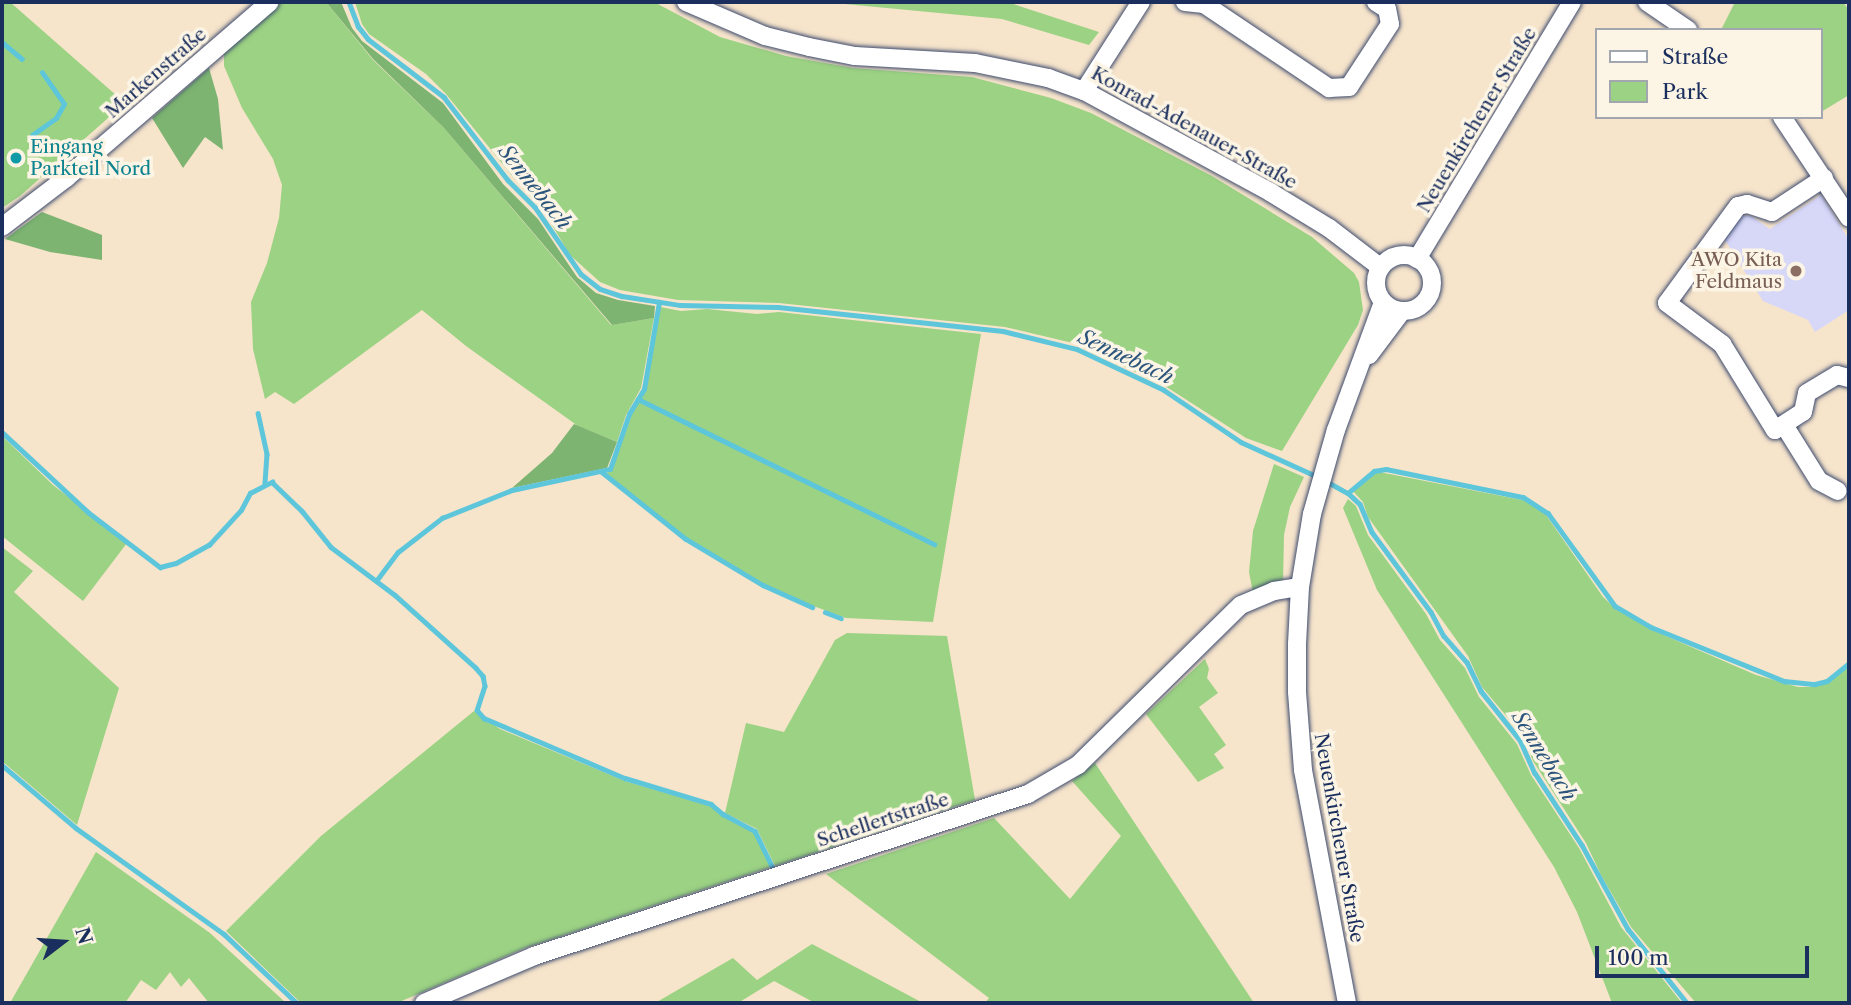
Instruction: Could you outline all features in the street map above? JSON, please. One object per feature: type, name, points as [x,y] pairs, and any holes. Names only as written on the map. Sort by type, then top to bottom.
[{"type":"street","name":"Markenstraße","points":[[2,227],[66,178],[270,2]]},
{"type":"street","name":"Konrad-Adenauer-Straße","points":[[687,2],[765,36],[809,47],[855,56],[975,63],[1048,78],[1084,91],[1270,192],[1329,228],[1380,267]]},
{"type":"street","points":[[1084,91],[1141,2]]},
{"type":"street","points":[[1185,2],[1205,3],[1329,88],[1349,87],[1390,24],[1387,9],[1376,2]]},
{"type":"street","name":"Neuenkirchener Straße","points":[[1417,259],[1572,2]]},
{"type":"street","points":[[1647,2],[1685,28]]},
{"type":"street","points":[[1783,119],[1849,218]]},
{"type":"street","points":[[1824,178],[1772,212],[1747,204],[1738,206],[1667,303],[1722,344],[1775,430],[1803,412],[1807,393],[1838,375],[1849,378]]},
{"type":"street","points":[[1404,255],[1417,259],[1427,267],[1431,279],[1430,291],[1424,302],[1414,309],[1402,311],[1383,302],[1375,285],[1380,267],[1390,258],[1404,255]]},
{"type":"street","name":"Neuenkirchener Straße","points":[[1347,1003],[1302,757],[1297,692],[1300,587],[1324,469],[1383,302]]},
{"type":"street","name":"Neuenkirchener Straße","points":[[1349,392],[1374,347],[1402,311]]},
{"type":"street","points":[[1784,425],[1819,481],[1838,491]]},
{"type":"street","name":"Schellertstraße","points":[[424,1003],[534,956],[1028,794],[1078,765],[1241,605],[1274,591],[1300,587]]},
{"type":"shaded area","name":"AWO Kita Feldmaus","points":[[1821,195],[1849,240],[1849,310],[1815,332],[1808,320],[1763,301],[1723,237],[1734,220],[1751,216],[1770,229]]},
{"type":"green space","points":[[2,2],[10,2],[125,103],[20,196],[2,208]]},
{"type":"green space","points":[[281,2],[326,2],[373,60],[444,128],[611,325],[654,318],[641,388],[626,415],[617,442],[578,426],[466,346],[422,310],[294,404],[275,392],[265,399],[253,349],[251,302],[267,263],[279,218],[282,185],[273,159],[242,108],[224,66],[224,53]]},
{"type":"green space","points":[[326,2],[341,2],[352,28],[362,41],[443,103],[503,184],[538,219],[577,277],[596,293],[618,300],[655,306],[654,318],[612,325],[444,128],[373,59]]},
{"type":"green space","points":[[355,2],[654,2],[720,37],[786,56],[853,68],[972,77],[1051,98],[1091,113],[1212,176],[1312,237],[1354,273],[1359,282],[1363,310],[1358,325],[1282,451],[1246,438],[1165,386],[1077,344],[1005,327],[779,303],[678,300],[620,290],[600,282],[570,255],[540,205],[513,177],[446,94],[426,74],[369,34],[362,24]]},
{"type":"green space","points":[[824,2],[1007,2],[1099,32],[1089,45],[1002,19]]},
{"type":"green space","points":[[1735,2],[1843,2],[1849,10],[1849,95],[1823,111],[1823,28],[1722,28]]},
{"type":"green space","points":[[209,68],[218,99],[223,150],[205,137],[183,168],[152,118]]},
{"type":"green space","points":[[42,212],[102,235],[102,260],[50,252],[5,239]]},
{"type":"green space","points":[[660,307],[681,311],[707,309],[757,314],[779,312],[981,334],[933,622],[846,618],[762,587],[690,544],[603,474],[612,471],[632,414],[646,391]]},
{"type":"green space","points":[[574,424],[617,442],[607,468],[512,488],[552,453]]},
{"type":"green space","points":[[2,436],[53,485],[127,543],[83,601],[2,536]]},
{"type":"green space","points":[[1274,464],[1304,477],[1290,507],[1284,535],[1283,582],[1253,593],[1249,572],[1253,531]]},
{"type":"green space","points":[[1374,471],[1527,501],[1546,515],[1603,597],[1615,608],[1652,630],[1756,675],[1798,687],[1814,687],[1829,683],[1849,666],[1849,1003],[1696,1003],[1631,927],[1586,843],[1533,761],[1523,736],[1482,687],[1468,656],[1368,517],[1363,502],[1352,490]]},
{"type":"green space","points":[[1348,499],[1356,506],[1368,535],[1426,614],[1440,640],[1465,668],[1479,697],[1517,744],[1531,775],[1579,848],[1621,927],[1682,1003],[1612,1003],[1577,912],[1554,867],[1377,590],[1343,508]]},
{"type":"green space","points":[[2,547],[33,571],[14,592],[119,688],[77,825],[2,761]]},
{"type":"green space","points":[[847,633],[947,636],[975,800],[775,866],[757,829],[725,813],[746,723],[784,732],[835,640]]},
{"type":"green space","points":[[1205,659],[1209,669],[1207,678],[1218,693],[1199,707],[1226,745],[1214,754],[1224,768],[1198,782],[1146,714]]},
{"type":"green space","points":[[474,711],[500,729],[625,781],[710,806],[754,833],[771,867],[525,948],[397,1003],[301,1003],[226,931],[321,836]]},
{"type":"green space","points":[[1095,763],[1254,1003],[985,1003],[989,998],[826,874],[994,818],[1070,899],[1121,836],[1072,781]]},
{"type":"green space","points":[[96,852],[210,933],[286,1003],[209,1003],[189,978],[181,987],[170,972],[156,990],[141,980],[125,1003],[10,1003]]},
{"type":"green space","points":[[812,944],[923,1003],[815,1003],[774,981],[738,1003],[655,1003],[733,958],[757,980]]},
{"type":"waterway","name":"Sennebach","points":[[349,2],[358,26],[368,39],[444,97],[508,180],[535,207],[581,274],[600,289],[622,296],[680,305],[778,307],[1003,331],[1077,349],[1164,390],[1241,442],[1318,477]]},
{"type":"waterway","points":[[2,42],[22,59]]},
{"type":"waterway","points":[[32,135],[56,118],[64,104],[42,73]]},
{"type":"waterway","points":[[376,581],[398,552],[442,518],[512,490],[610,469],[629,414],[644,389],[659,302]]},
{"type":"waterway","points":[[638,399],[934,544]]},
{"type":"waterway","points":[[258,413],[267,454],[265,484]]},
{"type":"waterway","points":[[2,432],[88,512],[160,567],[176,563],[209,545],[241,510],[250,493],[272,482],[302,511],[331,547],[395,595],[476,668],[483,676],[485,686],[477,710],[484,718],[625,778],[711,804],[723,814],[755,831],[772,866]]},
{"type":"waterway","points":[[1348,493],[1374,471],[1386,469],[1523,497],[1548,513],[1615,606],[1651,627],[1784,681],[1815,684],[1827,681],[1849,663]]},
{"type":"waterway","points":[[602,472],[686,539],[763,585],[812,607]]},
{"type":"waterway","name":"Sennebach","points":[[1326,481],[1348,493],[1360,504],[1372,532],[1431,612],[1444,636],[1467,662],[1481,691],[1520,740],[1535,773],[1582,845],[1628,929],[1687,1003]]},
{"type":"waterway","points":[[825,612],[841,618]]},
{"type":"waterway","points":[[2,765],[76,828],[224,934],[297,1003]]},
{"type":"place","name":"Eingang Parkteil Nord","points":[[16,158]]},
{"type":"place","name":"AWO Kita Feldmaus","points":[[1796,271]]}]
